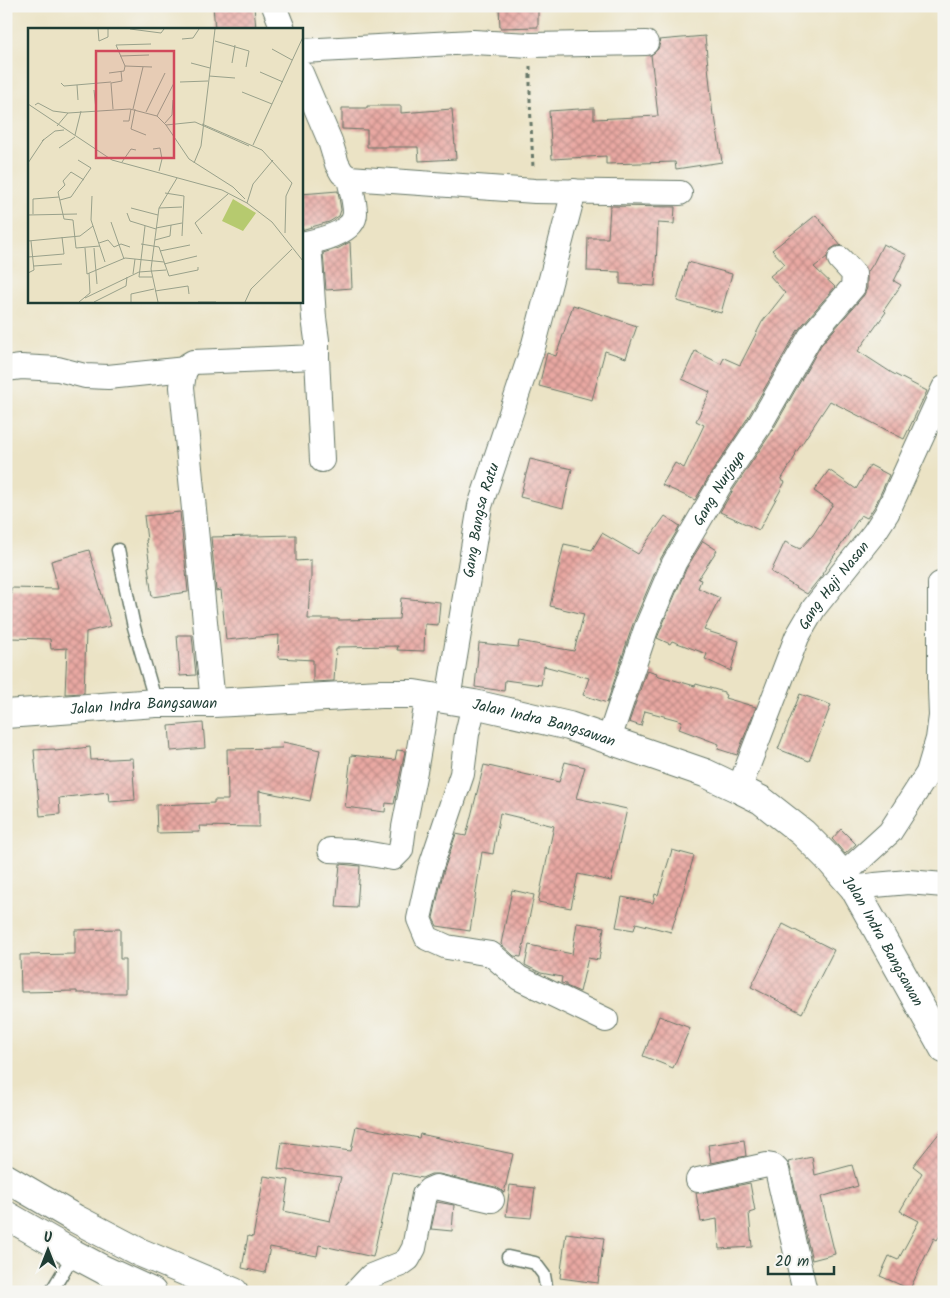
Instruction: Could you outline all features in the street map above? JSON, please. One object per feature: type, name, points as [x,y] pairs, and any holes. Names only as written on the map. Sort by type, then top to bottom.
[{"type":"main road","name":"Jalan Indra Bangsawan","points":[[6,714],[156,704],[414,694],[569,726],[705,773],[761,800],[803,833],[849,882],[944,1049]]},
{"type":"main road","points":[[6,1178],[76,1219],[139,1252],[234,1292]]},
{"type":"main road","points":[[6,1215],[104,1270],[152,1292]]},
{"type":"street","points":[[274,6],[283,28]]},
{"type":"street","points":[[302,51],[473,42],[530,45],[646,43]]},
{"type":"street","points":[[302,75],[330,141],[337,164],[342,173],[349,178],[535,191],[680,193]]},
{"type":"street","points":[[322,460],[317,340],[305,243],[340,232],[351,225],[355,214],[349,178]]},
{"type":"street","name":"Gang Bangsa Ratu","points":[[450,700],[480,506],[534,344],[574,192]]},
{"type":"street","name":"Gang Nurjaya","points":[[609,739],[646,629],[674,563],[721,483],[759,426],[810,337],[853,287],[854,274],[840,259]]},
{"type":"street","points":[[212,703],[184,378],[188,365],[193,362],[317,357]]},
{"type":"street","points":[[6,369],[21,367],[58,368],[85,376],[184,378]]},
{"type":"street","name":"Gang Haji Nasan","points":[[739,789],[797,637],[814,608],[887,514],[944,388]]},
{"type":"street","points":[[849,882],[890,832],[928,773],[938,738],[941,716],[940,584]]},
{"type":"street","points":[[330,850],[353,851],[393,858],[401,850],[416,766],[450,700]]},
{"type":"street","points":[[450,700],[467,734],[462,774],[430,869],[419,918],[427,938],[447,947],[491,954],[519,978],[606,1020]]},
{"type":"street","points":[[849,882],[875,885],[908,882],[944,885]]},
{"type":"street","points":[[698,1180],[767,1165],[773,1166],[777,1170],[805,1292]]},
{"type":"street","points":[[356,1292],[371,1276],[402,1264],[408,1259],[414,1248],[424,1195],[429,1190],[436,1188],[492,1200]]},
{"type":"lane","points":[[118,550],[134,627],[156,704]]},
{"type":"lane","points":[[51,1292],[74,1254]]},
{"type":"lane","points":[[508,1257],[535,1264],[544,1275],[547,1292]]},
{"type":"path","points":[[530,45],[530,100],[535,191]]},
{"type":"building","points":[[213,6],[254,6],[256,28],[215,28]]},
{"type":"building","points":[[499,6],[538,6],[538,27],[500,28]]},
{"type":"building","points":[[705,36],[713,116],[715,116],[722,162],[676,169],[675,162],[606,164],[606,156],[552,159],[549,111],[594,108],[594,119],[658,116],[651,55],[658,49],[659,40]]},
{"type":"building","points":[[367,106],[401,106],[401,113],[452,109],[456,159],[419,161],[418,147],[367,147],[367,130],[342,129],[342,108],[367,108]]},
{"type":"building","points":[[338,191],[341,210],[339,216],[329,222],[302,230],[302,194]]},
{"type":"building","points":[[610,206],[675,207],[674,224],[658,223],[655,286],[620,284],[620,272],[587,271],[588,238],[608,238]]},
{"type":"building","points":[[816,215],[841,246],[831,249],[827,257],[814,267],[835,287],[798,330],[747,419],[695,500],[662,485],[675,463],[684,468],[704,425],[696,421],[710,392],[682,379],[695,351],[721,364],[724,358],[740,365],[762,322],[785,293],[770,276],[785,264],[772,250]]},
{"type":"building","points":[[350,242],[352,288],[326,290],[323,253]]},
{"type":"building","points":[[883,244],[907,255],[894,281],[901,285],[884,310],[886,312],[858,351],[892,373],[927,391],[904,439],[830,401],[795,454],[781,480],[785,482],[759,530],[720,512],[771,433],[821,345],[864,295],[867,288],[867,273]]},
{"type":"building","points":[[688,262],[732,274],[721,313],[677,301]]},
{"type":"building","points":[[573,305],[637,326],[626,358],[605,351],[592,400],[539,386],[547,353],[556,356]]},
{"type":"building","points":[[530,459],[572,469],[563,508],[520,497]]},
{"type":"building","points":[[870,465],[889,475],[875,506],[867,518],[861,515],[823,574],[807,594],[771,572],[785,542],[800,549],[813,535],[833,504],[814,491],[829,470],[856,489]]},
{"type":"building","points":[[180,512],[188,592],[152,597],[144,516]]},
{"type":"building","points":[[665,516],[680,526],[661,558],[633,624],[607,703],[583,695],[589,678],[544,666],[541,685],[505,680],[504,691],[475,687],[479,643],[518,647],[519,641],[574,651],[584,614],[550,606],[564,544],[592,550],[602,533],[638,554]]},
{"type":"building","points":[[296,535],[296,561],[311,560],[308,619],[399,619],[401,598],[440,602],[438,625],[425,624],[424,651],[397,650],[398,646],[338,647],[336,649],[334,681],[313,682],[313,660],[278,658],[279,635],[226,640],[221,590],[216,591],[211,537]]},
{"type":"building","points":[[703,541],[717,550],[698,579],[701,580],[698,588],[720,598],[704,630],[739,641],[731,671],[705,659],[707,654],[672,641],[670,644],[657,638],[686,569]]},
{"type":"building","points":[[89,550],[111,626],[86,632],[84,693],[65,694],[67,648],[51,649],[50,639],[10,638],[11,588],[58,589],[51,561]]},
{"type":"building","points":[[177,635],[192,635],[196,675],[180,676]]},
{"type":"building","points":[[647,670],[657,673],[656,675],[724,692],[725,698],[756,707],[737,755],[718,749],[719,744],[679,729],[682,721],[645,711],[641,726],[629,722]]},
{"type":"building","points":[[800,694],[831,705],[809,761],[778,749]]},
{"type":"building","points":[[203,723],[205,748],[171,751],[169,726]]},
{"type":"building","points":[[283,742],[320,750],[310,801],[259,791],[259,827],[199,826],[200,832],[157,833],[156,805],[214,803],[214,800],[228,800],[227,749],[282,748]]},
{"type":"building","points":[[90,747],[91,760],[132,758],[135,800],[109,802],[108,792],[59,798],[60,814],[40,816],[34,750],[55,749],[55,751]]},
{"type":"building","points":[[397,750],[405,751],[394,804],[386,803],[385,812],[345,807],[351,755],[395,760]]},
{"type":"building","points":[[565,762],[585,767],[576,798],[627,809],[611,881],[578,874],[571,908],[538,902],[554,826],[500,813],[493,854],[482,852],[470,931],[437,926],[433,918],[443,873],[456,834],[466,836],[484,765],[559,782]]},
{"type":"building","points":[[841,829],[856,844],[845,854],[832,839]]},
{"type":"building","points":[[672,850],[694,856],[671,932],[636,923],[634,930],[616,927],[622,897],[653,903],[655,894],[658,895]]},
{"type":"building","points":[[340,864],[360,866],[357,908],[336,907]]},
{"type":"building","points":[[512,890],[534,895],[521,957],[514,956],[501,944]]},
{"type":"building","points":[[577,923],[604,927],[599,960],[588,958],[580,992],[561,983],[562,977],[541,973],[525,965],[529,945],[572,954]]},
{"type":"building","points":[[783,924],[834,950],[802,1013],[751,987]]},
{"type":"building","points":[[120,929],[120,959],[125,959],[125,993],[77,993],[77,991],[21,992],[20,955],[75,954],[75,930]]},
{"type":"building","points":[[659,1016],[690,1028],[673,1068],[643,1056]]},
{"type":"building","points":[[356,1126],[419,1138],[420,1134],[513,1154],[504,1193],[495,1187],[439,1174],[431,1174],[422,1178],[392,1172],[373,1257],[319,1245],[317,1256],[270,1247],[265,1273],[242,1268],[248,1236],[253,1237],[264,1176],[289,1180],[284,1211],[330,1221],[341,1177],[278,1169],[282,1142],[351,1151]]},
{"type":"building","points":[[944,1127],[944,1229],[937,1240],[934,1238],[910,1289],[880,1276],[889,1256],[898,1260],[919,1221],[900,1211],[922,1173],[913,1166]]},
{"type":"building","points":[[744,1140],[746,1156],[711,1163],[708,1145]]},
{"type":"building","points":[[812,1157],[815,1175],[852,1165],[858,1186],[821,1197],[835,1254],[812,1260],[788,1162]]},
{"type":"building","points":[[750,1183],[755,1211],[749,1213],[752,1247],[719,1249],[717,1219],[701,1222],[696,1193]]},
{"type":"building","points":[[510,1185],[535,1188],[531,1218],[506,1216]]},
{"type":"building","points":[[437,1202],[454,1205],[452,1231],[431,1229]]},
{"type":"building","points":[[566,1233],[604,1238],[598,1283],[560,1278]]}]
